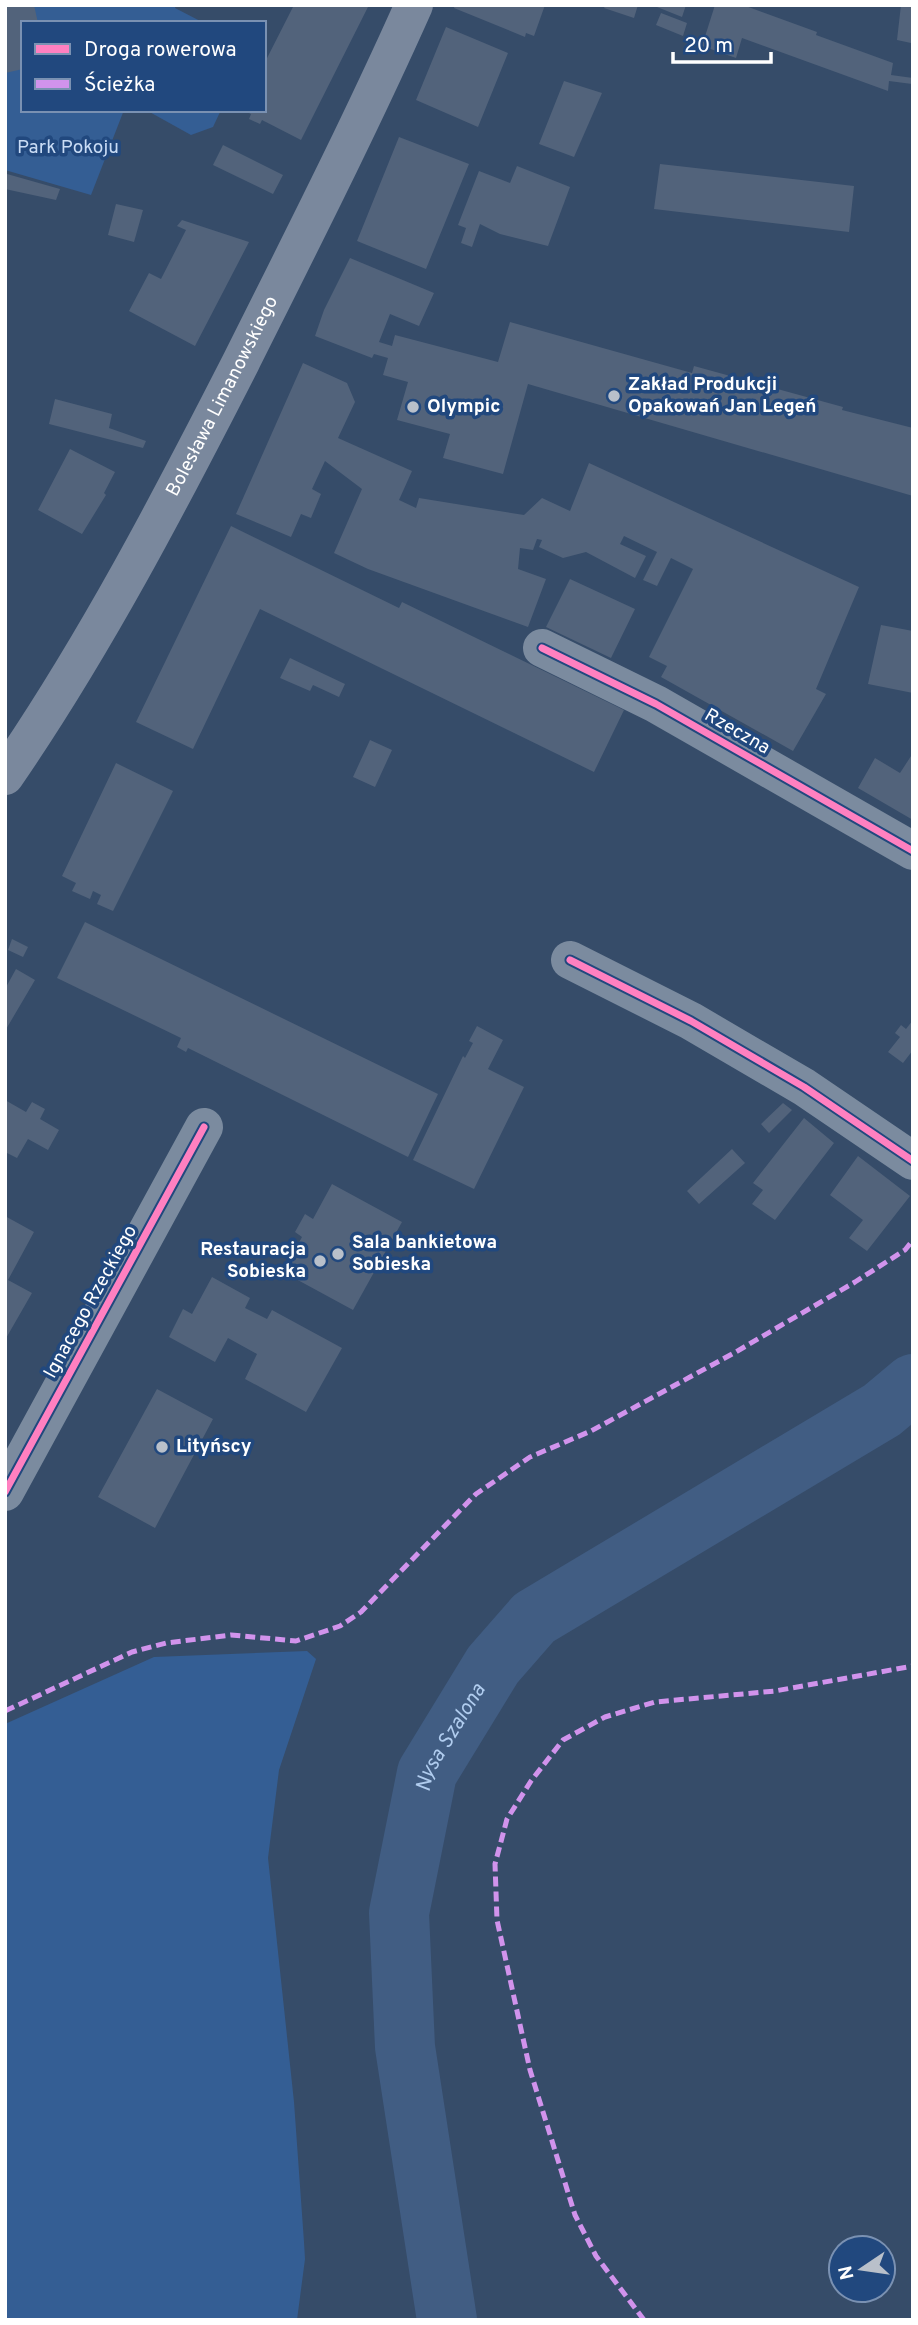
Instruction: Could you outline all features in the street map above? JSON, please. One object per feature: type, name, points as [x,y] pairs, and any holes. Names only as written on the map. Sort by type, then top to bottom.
[{"type":"main road","name":"Bolesława Limanowskiego","points":[[5,776],[83,652],[175,493],[281,284],[414,5]]},
{"type":"street","name":"Rzeczna","points":[[542,648],[656,704],[913,851]]},
{"type":"street","points":[[570,960],[691,1021],[770,1067],[913,1161]]},
{"type":"street","name":"Ignacego Rzeckiego","points":[[5,1492],[204,1127]]},
{"type":"green space","name":"Park Pokoju","points":[[5,5],[176,5],[175,8],[200,21],[21,21],[21,112],[123,112],[91,195],[5,170]]},
{"type":"green space","points":[[150,112],[220,112],[213,127],[191,135]]},
{"type":"green space","points":[[307,1651],[316,1659],[279,1770],[268,1858],[294,2102],[304,2242],[305,2259],[297,2320],[5,2320],[5,1724],[154,1657]]},
{"type":"building","points":[[5,5],[34,5],[38,21],[21,21],[21,69],[5,73]]},
{"type":"building","points":[[294,5],[369,5],[301,140],[262,120],[260,124],[249,119],[251,114],[247,112],[266,112],[266,60]]},
{"type":"building","points":[[455,5],[545,5],[534,36],[526,33],[525,37],[454,8]]},
{"type":"building","points":[[606,5],[638,5],[634,18],[604,8]]},
{"type":"building","points":[[652,5],[686,5],[682,17]]},
{"type":"building","points":[[715,5],[743,5],[817,32],[816,35],[893,63],[891,75],[913,78],[912,84],[889,81],[888,91],[742,38],[736,58],[702,46]]},
{"type":"building","points":[[901,5],[913,5],[911,43],[897,40]]},
{"type":"building","points":[[661,13],[687,23],[683,36],[656,25]]},
{"type":"building","points":[[446,27],[508,53],[478,127],[416,100]]},
{"type":"building","points":[[564,81],[602,93],[574,157],[539,144]]},
{"type":"building","points":[[399,137],[469,164],[426,269],[357,241]]},
{"type":"building","points":[[223,145],[283,175],[273,194],[213,165]]},
{"type":"building","points":[[660,164],[854,186],[849,232],[654,209]]},
{"type":"building","points":[[517,166],[570,187],[548,246],[500,234],[480,224],[472,247],[461,243],[466,228],[458,225],[479,171],[510,183]]},
{"type":"building","points":[[7,174],[60,189],[56,200],[5,189]]},
{"type":"building","points":[[116,204],[143,210],[134,242],[108,235]]},
{"type":"building","points":[[182,220],[249,242],[195,346],[129,311],[149,273],[161,279],[186,230],[177,226]]},
{"type":"building","points":[[350,258],[434,293],[419,326],[390,314],[379,342],[392,346],[395,335],[498,362],[510,322],[692,373],[694,366],[843,407],[842,410],[913,428],[913,496],[528,384],[503,474],[443,458],[450,434],[397,420],[408,382],[383,375],[388,358],[374,354],[372,358],[315,336],[324,310]]},
{"type":"building","points":[[303,363],[347,383],[355,402],[338,438],[412,471],[399,500],[416,508],[419,498],[524,515],[542,498],[570,511],[589,463],[859,587],[816,689],[826,694],[793,751],[661,677],[667,666],[649,657],[693,569],[671,558],[657,586],[643,580],[657,552],[624,536],[620,544],[646,556],[635,578],[586,552],[563,558],[539,547],[542,540],[537,539],[533,550],[520,548],[518,569],[546,579],[528,627],[368,569],[334,553],[362,489],[325,461],[312,489],[321,494],[311,518],[301,514],[291,537],[236,514]]},
{"type":"building","points":[[55,399],[112,414],[109,428],[146,441],[143,448],[49,424]]},
{"type":"building","points":[[70,449],[115,472],[104,493],[106,495],[82,534],[38,510]]},
{"type":"building","points":[[231,526],[399,608],[402,602],[624,710],[594,772],[260,609],[193,749],[136,722]]},
{"type":"building","points":[[570,579],[635,609],[611,658],[546,627]]},
{"type":"building","points":[[881,625],[913,631],[913,693],[868,684]]},
{"type":"building","points":[[290,658],[345,684],[339,697],[313,685],[310,691],[280,678]]},
{"type":"building","points":[[370,740],[392,750],[375,787],[353,777]]},
{"type":"building","points":[[913,753],[913,820],[858,788],[875,758],[900,773]]},
{"type":"building","points":[[116,763],[173,791],[113,911],[97,904],[101,895],[93,891],[90,899],[72,891],[76,883],[62,876]]},
{"type":"building","points":[[85,922],[438,1094],[408,1157],[188,1048],[186,1052],[177,1047],[181,1038],[57,978]]},
{"type":"building","points":[[12,939],[28,947],[23,957],[8,950]]},
{"type":"building","points":[[16,969],[35,980],[5,1031],[5,989]]},
{"type":"building","points":[[913,1020],[913,1050],[903,1063],[888,1052],[900,1037],[895,1033],[901,1025],[906,1029]]},
{"type":"building","points":[[477,1026],[503,1040],[488,1069],[524,1087],[474,1189],[413,1160],[463,1056],[465,1058],[473,1043],[469,1041]]},
{"type":"building","points":[[5,1100],[26,1112],[32,1102],[45,1109],[40,1119],[59,1130],[48,1150],[28,1139],[17,1158],[5,1152]]},
{"type":"building","points":[[783,1103],[792,1110],[769,1133],[761,1124]]},
{"type":"building","points":[[804,1118],[834,1143],[775,1220],[752,1204],[763,1190],[753,1183]]},
{"type":"building","points":[[732,1149],[745,1163],[699,1204],[687,1191]]},
{"type":"building","points":[[858,1156],[910,1196],[867,1251],[849,1238],[863,1220],[830,1195]]},
{"type":"building","name":"Sala bankietowa Sobieska","points":[[332,1184],[402,1222],[353,1310],[283,1272],[302,1237],[295,1232],[305,1214],[313,1219]]},
{"type":"building","points":[[5,1216],[34,1232],[8,1280],[32,1293],[5,1340]]},
{"type":"building","points":[[212,1277],[250,1298],[245,1308],[267,1319],[272,1310],[342,1348],[306,1412],[245,1379],[257,1354],[228,1338],[215,1362],[169,1337],[183,1309],[192,1314]]},
{"type":"building","name":"Lityńscy","points":[[157,1389],[213,1419],[155,1528],[98,1497]]},
{"type":"waterway","name":"Nysa Szalona","points":[[447,2320],[405,2047],[399,1913],[427,1773],[493,1665],[534,1618],[882,1410],[913,1384]]},
{"type":"marked path","points":[[5,1711],[132,1652],[166,1643],[231,1635],[296,1641],[340,1626],[361,1612],[476,1494],[530,1457],[591,1431],[734,1353],[855,1282],[905,1250],[913,1240]]},
{"type":"marked path","points":[[644,2320],[596,2256],[575,2215],[530,2070],[497,1920],[495,1864],[507,1819],[531,1781],[563,1740],[605,1717],[655,1702],[775,1691],[913,1666]]},
{"type":"cycle path","points":[[542,648],[656,704],[913,851]]},
{"type":"cycle path","points":[[570,960],[691,1021],[804,1087],[913,1161]]},
{"type":"cycle path","points":[[5,1492],[204,1127]]},
{"type":"place","name":"Zakład Produkcji Opakowań Jan Legeń","points":[[614,396]]},
{"type":"place","name":"Olympic","points":[[413,407]]},
{"type":"place","name":"Sala bankietowa Sobieska","points":[[338,1254]]},
{"type":"place","name":"Restauracja Sobieska","points":[[320,1261]]},
{"type":"place","name":"Lityńscy","points":[[162,1447]]}]
